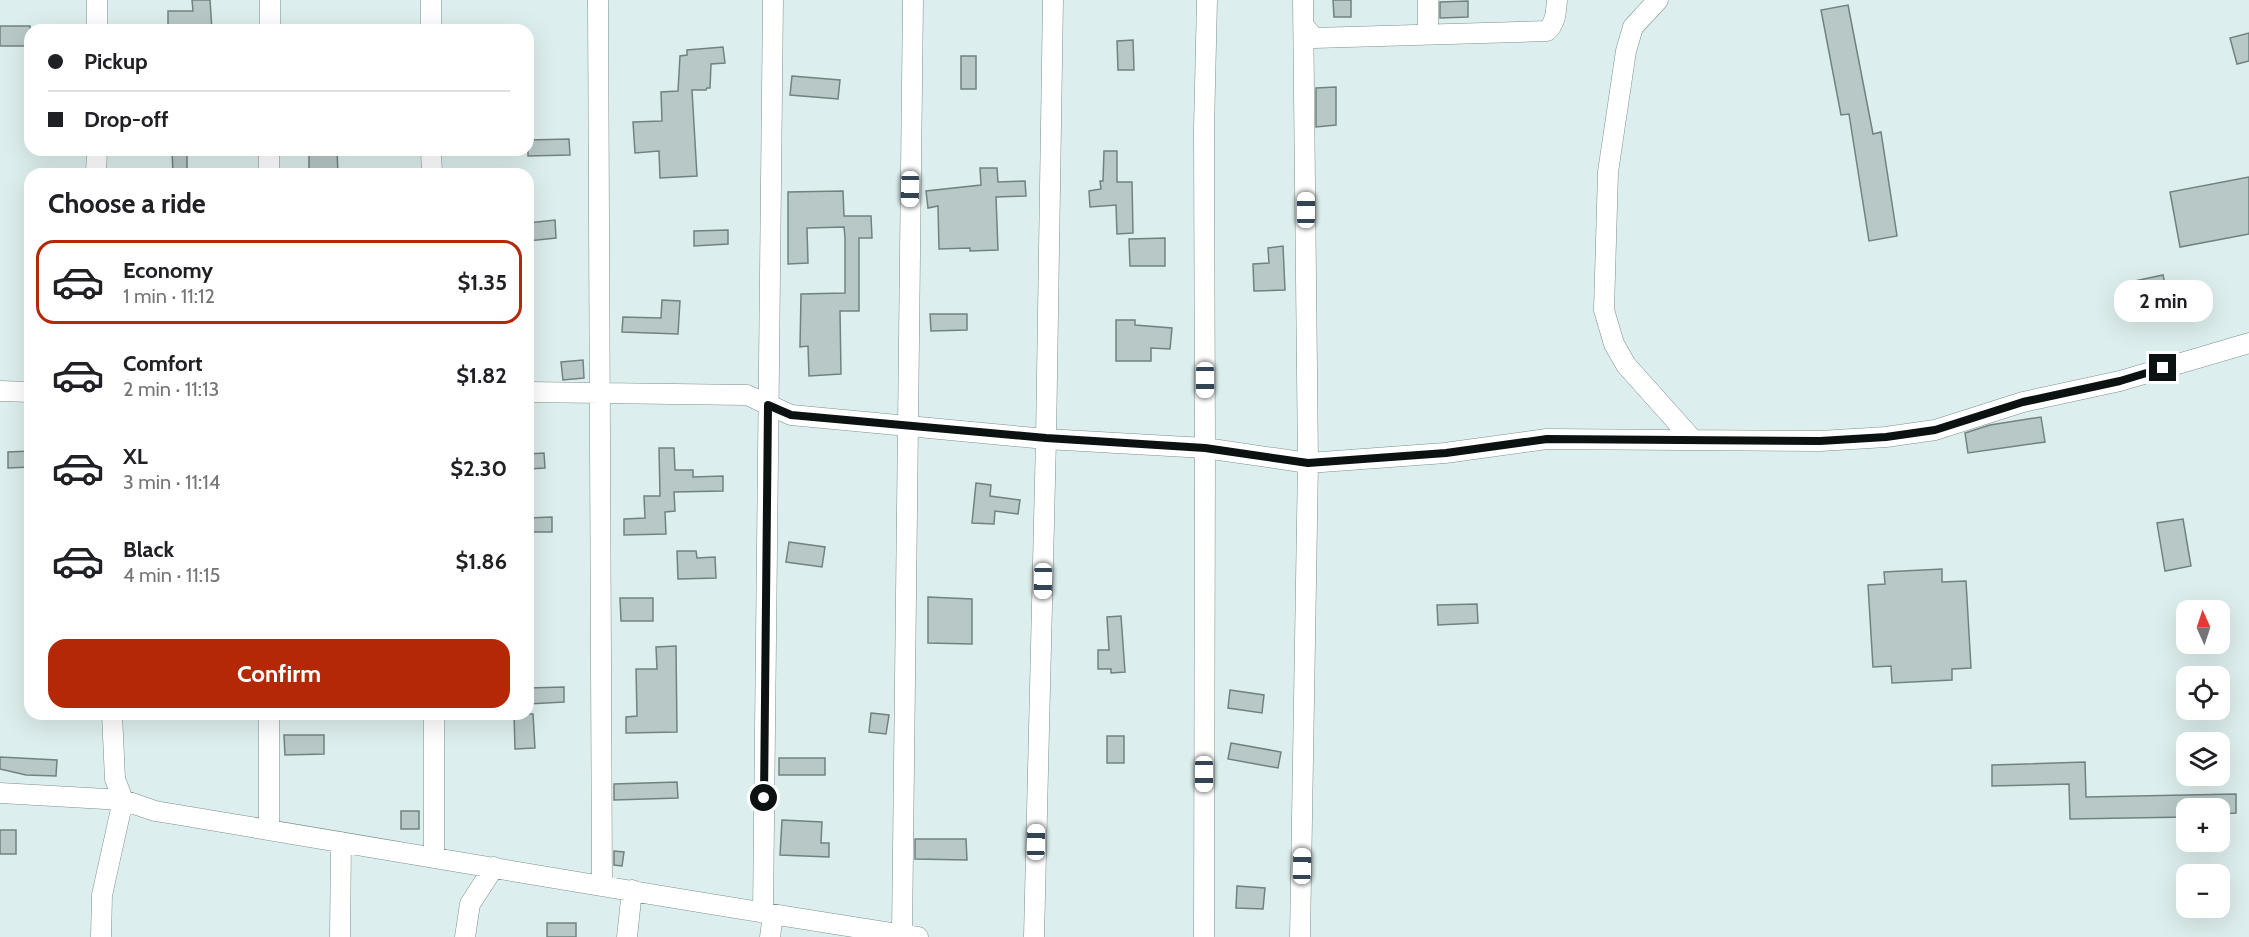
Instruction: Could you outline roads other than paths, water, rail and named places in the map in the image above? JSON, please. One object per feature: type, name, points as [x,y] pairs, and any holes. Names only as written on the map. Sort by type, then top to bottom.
[{"type":"street","points":[[97,24],[98,0]]},
{"type":"street","points":[[270,0],[270,24]]},
{"type":"street","points":[[430,0],[431,24]]},
{"type":"street","points":[[598,0],[602,885]]},
{"type":"street","points":[[771,937],[768,914],[768,405],[773,0]]},
{"type":"street","points":[[0,793],[123,800],[155,812],[909,936],[907,426],[913,0]]},
{"type":"street","points":[[1034,937],[1046,438],[1053,0]]},
{"type":"street","points":[[1204,937],[1204,129],[1208,0]]},
{"type":"street","points":[[1300,937],[1308,463],[1303,0]]},
{"type":"street","points":[[1428,0],[1428,34]]},
{"type":"street","points":[[1304,26],[1314,38],[1547,31],[1552,27],[1557,0]]},
{"type":"street","points":[[1658,0],[1633,27],[1626,51],[1608,172],[1604,310],[1614,344],[1626,365],[1693,440]]},
{"type":"street","points":[[534,392],[747,395],[791,415],[1046,438],[1205,448],[1308,463],[1446,453],[1547,439],[1820,441],[1886,437],[1935,430],[2023,402],[2120,381],[2249,343]]},
{"type":"street","points":[[0,391],[24,392]]},
{"type":"street","points":[[101,937],[102,895],[123,800],[115,779],[112,720]]},
{"type":"street","points":[[269,720],[269,830]]},
{"type":"street","points":[[434,720],[434,858]]},
{"type":"street","points":[[340,937],[341,842]]},
{"type":"street","points":[[465,937],[470,904],[494,867]]},
{"type":"street","points":[[627,937],[632,890]]}]
